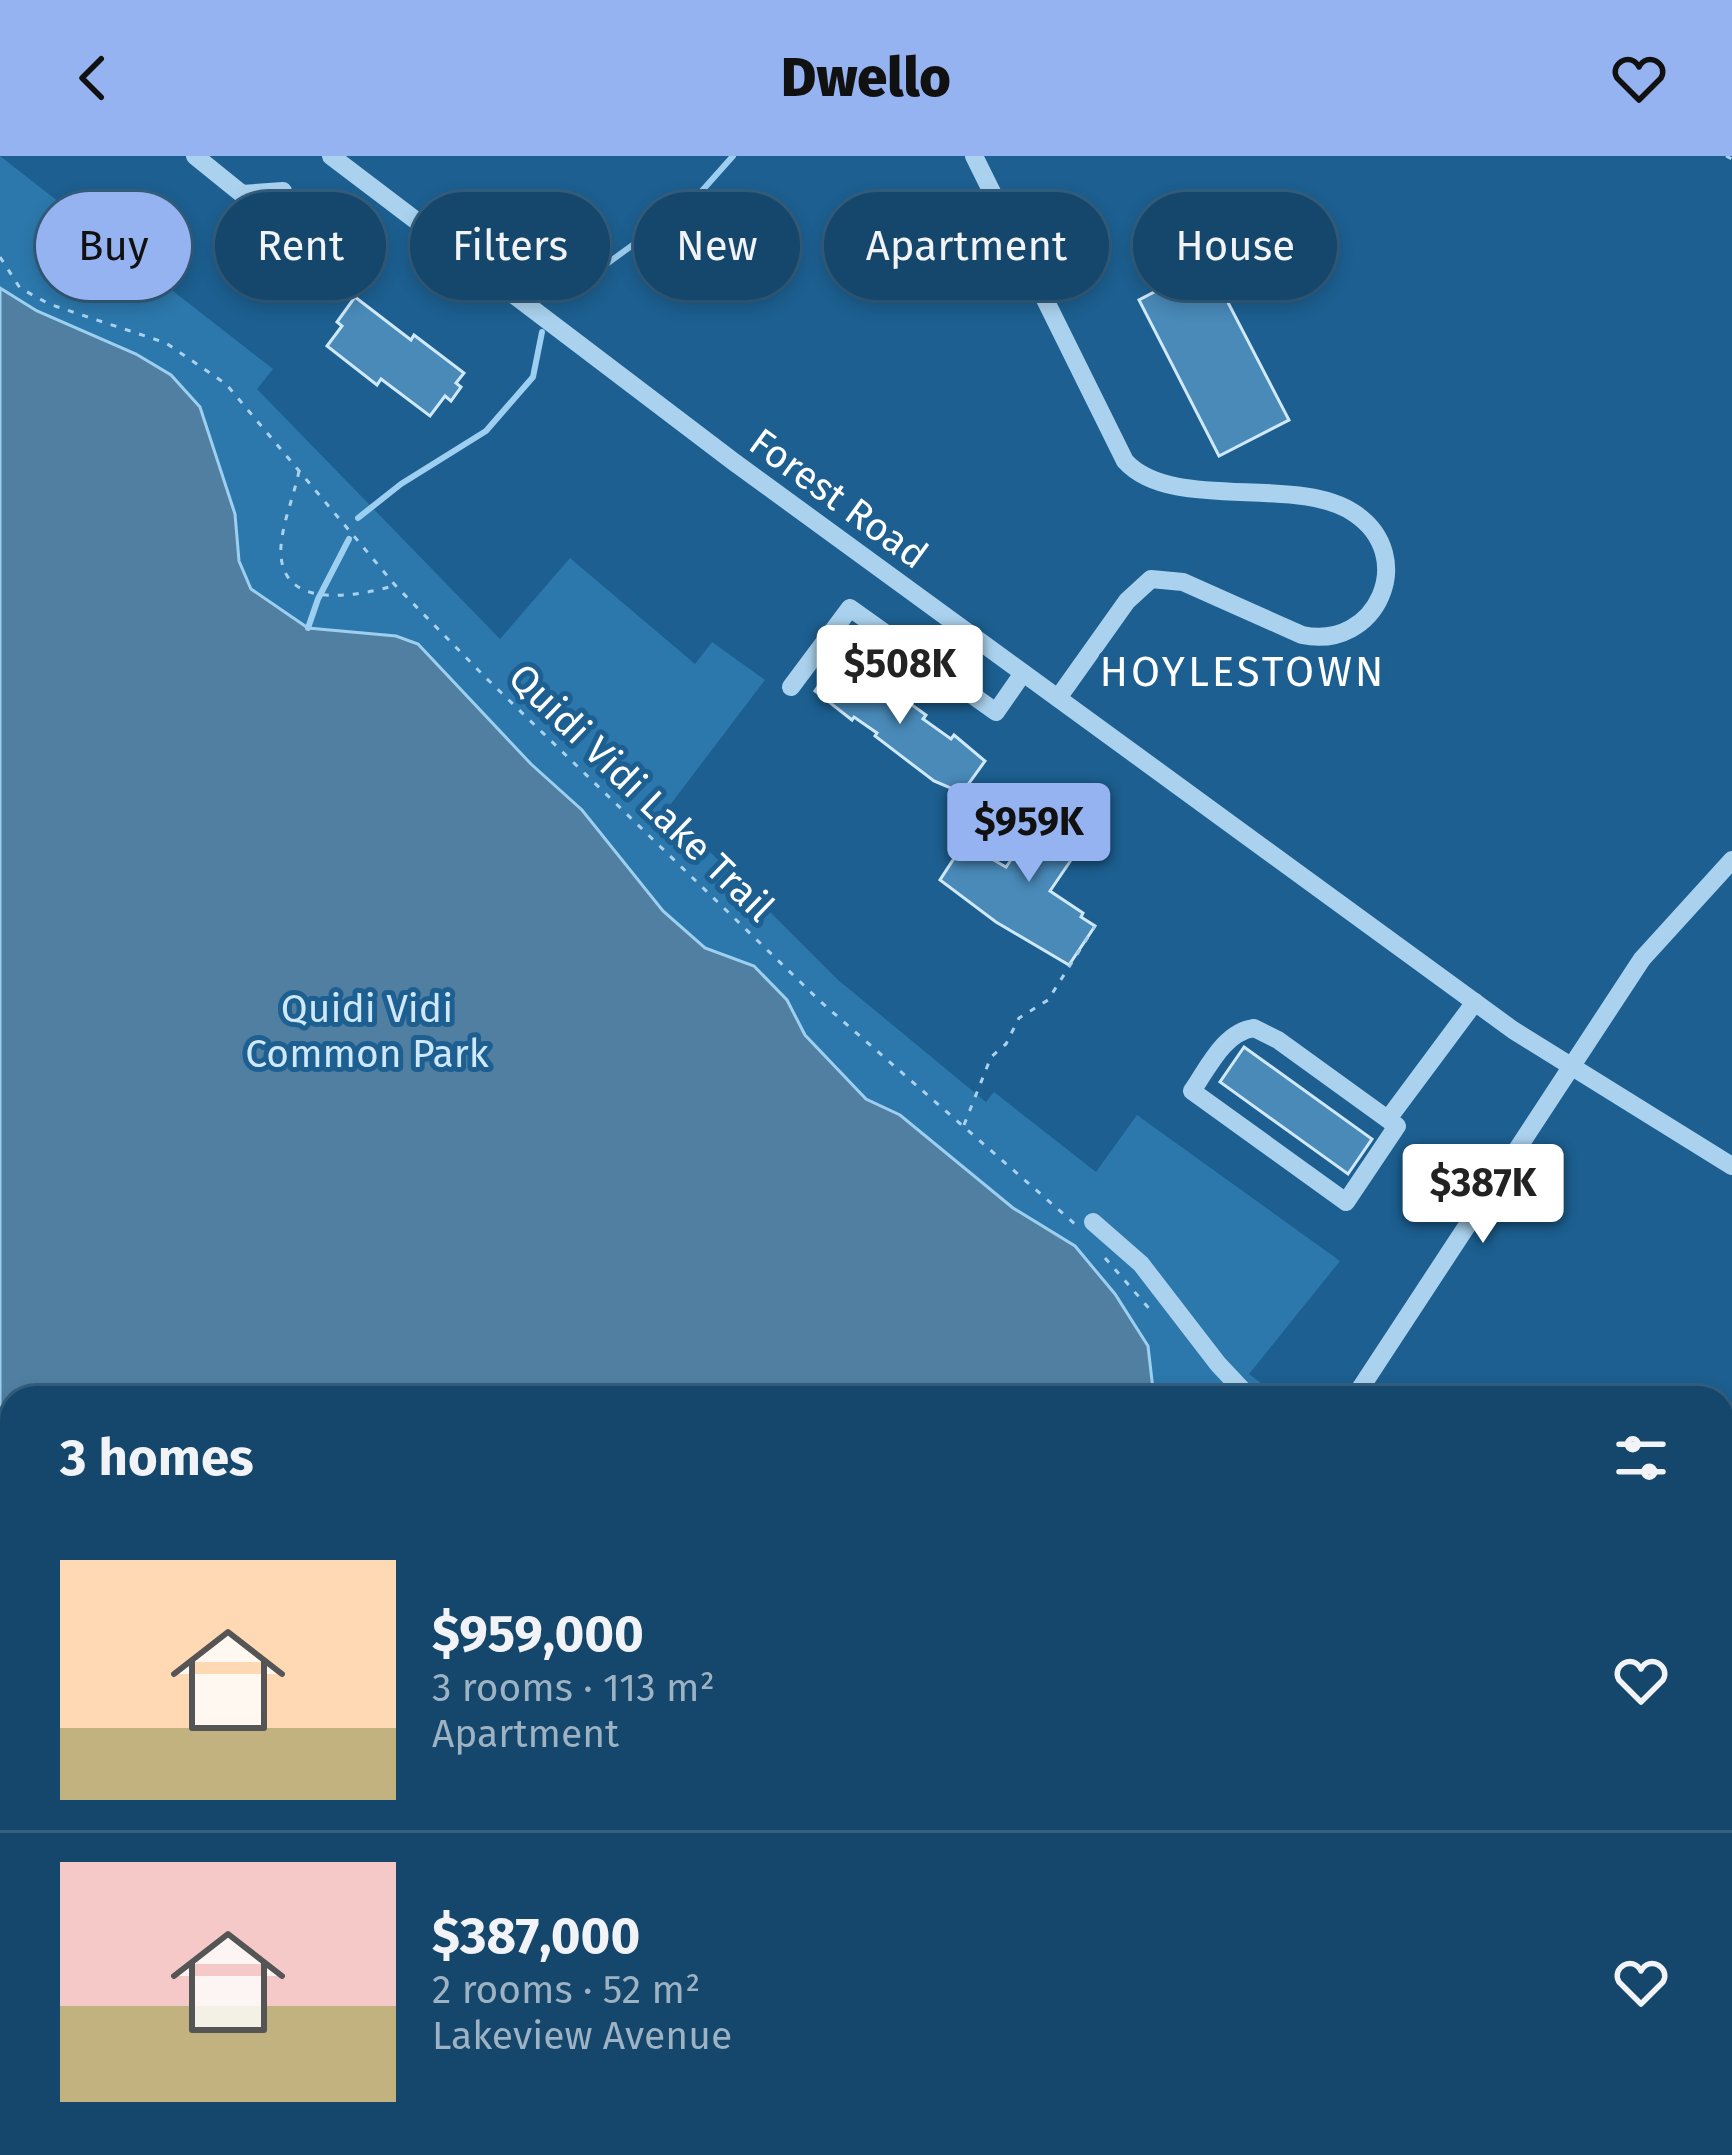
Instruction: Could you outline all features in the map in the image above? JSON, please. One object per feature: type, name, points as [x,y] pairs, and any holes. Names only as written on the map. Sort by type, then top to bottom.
[{"type":"street","points":[[195,156],[242,194],[283,191]]},
{"type":"street","name":"Forest Road","points":[[331,156],[734,462],[1475,1002],[1569,1068],[1732,1166]]},
{"type":"street","points":[[974,156],[1136,473],[1165,484],[1346,507],[1368,524],[1388,560],[1383,595],[1374,611],[1345,632],[1323,639],[1302,635],[1183,582],[1150,579],[1127,601],[1058,698]]},
{"type":"street","points":[[790,687],[850,608],[996,712],[1023,673]]},
{"type":"street","points":[[1362,1386],[1642,959],[1732,860]]},
{"type":"street","points":[[1388,1119],[1475,1002]]},
{"type":"street","points":[[1254,1028],[1388,1119],[1397,1126],[1346,1202],[1192,1090],[1228,1041],[1254,1028]]},
{"type":"street","points":[[1088,1227],[1141,1264],[1239,1386]]},
{"type":"path","name":"Quidi Vidi Lake Trail","points":[[0,257],[20,288],[49,304],[166,343],[226,384],[395,585],[652,834],[720,908],[838,1017],[1088,1227]]},
{"type":"path","points":[[299,471],[280,552],[286,577],[308,593],[324,597],[395,585]]},
{"type":"path","points":[[964,1125],[991,1057],[1006,1044],[1019,1018],[1048,1000],[1095,926]]},
{"type":"path","points":[[1097,1249],[1154,1313]]},
{"type":"green space","name":"Quidi Vidi Common Park","points":[[0,156],[46,192],[36,192],[36,300],[185,300],[273,369],[257,389],[500,639],[570,558],[695,664],[712,642],[765,680],[667,809],[837,979],[986,1102],[994,1092],[1096,1172],[1137,1115],[1340,1261],[1249,1374],[1265,1386],[0,1386]]},
{"type":"shaded area","name":"Quidi Vidi Common Park","points":[[0,288],[37,311],[136,354],[171,375],[200,407],[235,514],[239,561],[251,589],[308,628],[396,636],[418,644],[531,764],[582,810],[663,911],[705,948],[754,966],[787,1000],[805,1035],[866,1099],[900,1115],[1013,1208],[1075,1246],[1115,1294],[1148,1346],[1153,1386],[0,1386]]},
{"type":"building","points":[[353,300],[359,300],[464,373],[456,383],[461,387],[451,401],[445,396],[430,416],[381,379],[377,385],[327,346],[342,326],[337,322]]},
{"type":"building","points":[[1139,300],[1227,300],[1289,420],[1219,456]]},
{"type":"building","points":[[838,657],[878,681],[876,685],[902,703],[904,699],[926,715],[923,719],[951,739],[954,735],[985,761],[962,793],[934,781],[877,733],[815,691]]},
{"type":"building","points":[[1054,799],[1081,817],[1086,838],[1050,891],[1095,926],[1069,965],[996,922],[940,880],[964,843],[1006,867]]},
{"type":"building","points":[[1244,1047],[1372,1139],[1348,1174],[1220,1082]]},
{"type":"waterway","points":[[610,261],[692,202],[733,156]]},
{"type":"waterway","points":[[358,518],[401,484],[486,431],[533,377],[542,332]]},
{"type":"waterway","points":[[308,628],[349,539]]},
{"type":"district","name":"HOYLESTOWN","points":[[1243,671]]}]
